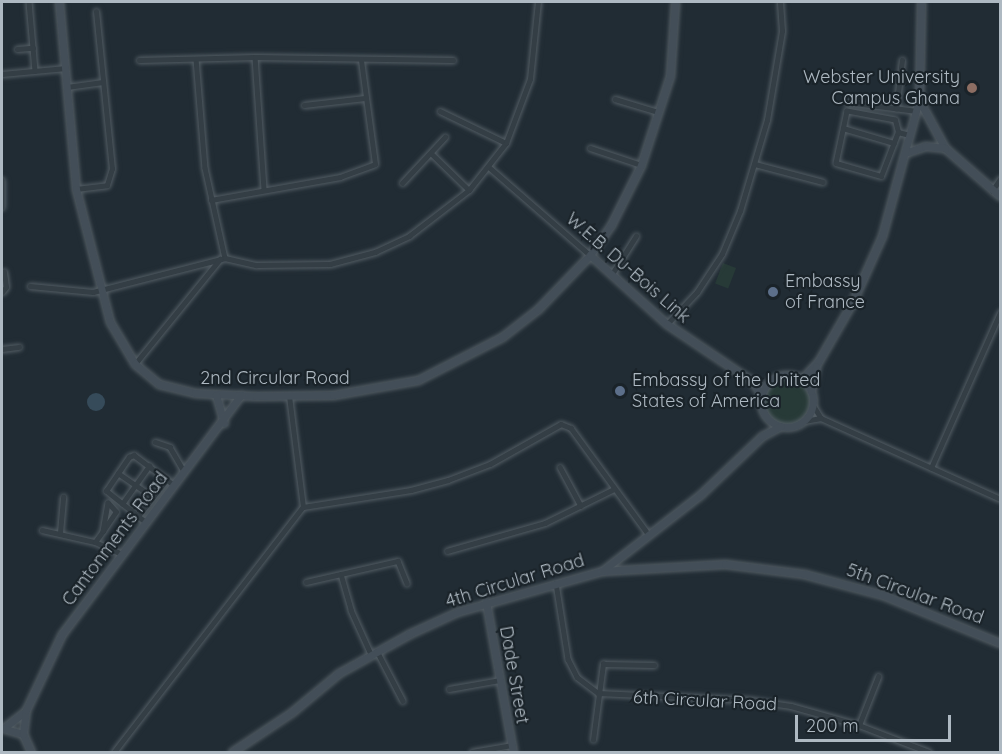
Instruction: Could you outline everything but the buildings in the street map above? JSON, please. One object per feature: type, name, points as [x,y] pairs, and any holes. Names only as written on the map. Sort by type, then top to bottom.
[{"type":"street","points":[[29,2],[35,71]]},
{"type":"street","name":"2nd Circular Road","points":[[59,2],[76,189],[110,322],[135,364],[154,380],[177,391],[216,395],[288,396],[366,392],[418,380],[458,362],[502,337],[538,309],[590,255],[616,216],[641,165],[661,113],[671,70],[675,2]]},
{"type":"street","points":[[30,286],[86,293],[101,291],[223,258],[273,266],[349,261],[409,236],[469,190],[490,168],[506,143],[530,79],[538,2]]},
{"type":"street","points":[[668,324],[697,292],[722,254],[755,164],[777,69],[780,2]]},
{"type":"street","points":[[921,2],[919,100],[908,152],[873,259],[818,362],[811,392],[813,405],[821,418],[1000,499]]},
{"type":"street","points":[[76,189],[110,181],[111,164],[101,81],[96,12]]},
{"type":"street","points":[[17,49],[33,48]]},
{"type":"street","points":[[255,57],[264,190]]},
{"type":"street","points":[[139,60],[255,57],[453,60]]},
{"type":"street","points":[[196,59],[200,132],[223,258]]},
{"type":"street","points":[[212,200],[340,177],[375,164],[361,60]]},
{"type":"street","points":[[896,109],[902,60]]},
{"type":"street","points":[[2,74],[66,68]]},
{"type":"street","points":[[67,87],[101,81]]},
{"type":"street","points":[[304,105],[365,98]]},
{"type":"street","points":[[615,99],[661,113]]},
{"type":"street","points":[[919,100],[945,148],[1000,196]]},
{"type":"street","points":[[847,102],[916,111]]},
{"type":"street","points":[[440,111],[506,143]]},
{"type":"street","points":[[849,111],[896,120],[898,132],[881,176],[837,164],[843,128],[849,111]]},
{"type":"street","points":[[843,128],[894,142]]},
{"type":"street","points":[[898,132],[912,135]]},
{"type":"street","points":[[402,183],[445,137]]},
{"type":"street","points":[[908,152],[925,146],[945,148]]},
{"type":"street","points":[[590,148],[641,165]]},
{"type":"street","points":[[431,153],[469,190]]},
{"type":"street","points":[[755,164],[823,182]]},
{"type":"street","name":"W.E.B. Du-Bois Link","points":[[490,168],[668,324],[753,382],[762,396]]},
{"type":"street","points":[[992,191],[1000,179]]},
{"type":"street","points":[[2,180],[2,207]]},
{"type":"street","points":[[612,274],[636,236]]},
{"type":"street","points":[[135,364],[223,258]]},
{"type":"street","points":[[2,292],[6,286],[4,272]]},
{"type":"street","points":[[931,468],[1000,313]]},
{"type":"street","points":[[2,349],[19,347]]},
{"type":"street","points":[[801,380],[818,362]]},
{"type":"street","points":[[753,382],[770,382],[785,376],[801,380],[811,392]]},
{"type":"street","points":[[762,436],[767,418],[762,396],[770,382]]},
{"type":"street","points":[[216,395],[224,423]]},
{"type":"street","name":"Cantonments Road","points":[[26,710],[62,634],[184,471],[224,423],[241,395]]},
{"type":"street","points":[[288,396],[303,507]]},
{"type":"street","points":[[804,421],[813,405]]},
{"type":"street","points":[[767,418],[781,426],[821,418]]},
{"type":"street","points":[[114,753],[303,507],[411,490],[448,480],[490,464],[561,424],[571,428],[649,535]]},
{"type":"street","name":"4th Circular Road","points":[[232,753],[374,652],[457,612],[602,571],[708,488],[762,436],[781,426]]},
{"type":"street","points":[[155,442],[170,447],[184,471]]},
{"type":"street","points":[[146,523],[106,491],[131,455],[174,485]]},
{"type":"street","points":[[122,504],[149,466]]},
{"type":"street","points":[[560,467],[581,506]]},
{"type":"street","points":[[118,473],[153,497]]},
{"type":"street","points":[[138,516],[166,479]]},
{"type":"street","points":[[447,551],[545,523],[614,489]]},
{"type":"street","points":[[60,532],[63,497]]},
{"type":"street","points":[[95,542],[103,531],[116,512],[106,503],[103,531]]},
{"type":"street","points":[[42,530],[60,532],[95,542],[122,554]]},
{"type":"street","points":[[306,582],[398,561],[406,583]]},
{"type":"street","name":"5th Circular Road","points":[[602,571],[725,564],[804,574],[883,595],[1000,644]]},
{"type":"street","points":[[341,574],[351,610],[403,701]]},
{"type":"street","points":[[556,583],[568,659],[578,677],[598,693]]},
{"type":"street","name":"Dade Street","points":[[486,602],[512,749]]},
{"type":"street","points":[[592,740],[603,664],[654,665]]},
{"type":"street","points":[[859,724],[878,677]]},
{"type":"street","points":[[449,688],[500,680]]},
{"type":"street","name":"6th Circular Road","points":[[598,693],[750,700],[791,706],[859,724],[929,753]]},
{"type":"street","points":[[3,728],[26,710]]},
{"type":"street","points":[[26,710],[23,734],[31,753]]},
{"type":"street","points":[[3,728],[23,734]]},
{"type":"street","points":[[472,753],[512,749]]},
{"type":"green space","points":[[723,263],[736,268],[728,289],[715,284]]},
{"type":"green space","points":[[788,377],[805,384],[812,401],[805,418],[788,425],[771,418],[764,401],[771,384]]},
{"type":"water","points":[[92,393],[100,393],[105,398],[103,409],[92,411],[87,406],[87,398]]},
{"type":"place","name":"Webster University Campus Ghana","points":[[972,88]]},
{"type":"place","name":"Embassy of France","points":[[773,292]]},
{"type":"place","name":"Embassy of the United States of America","points":[[620,391]]}]
